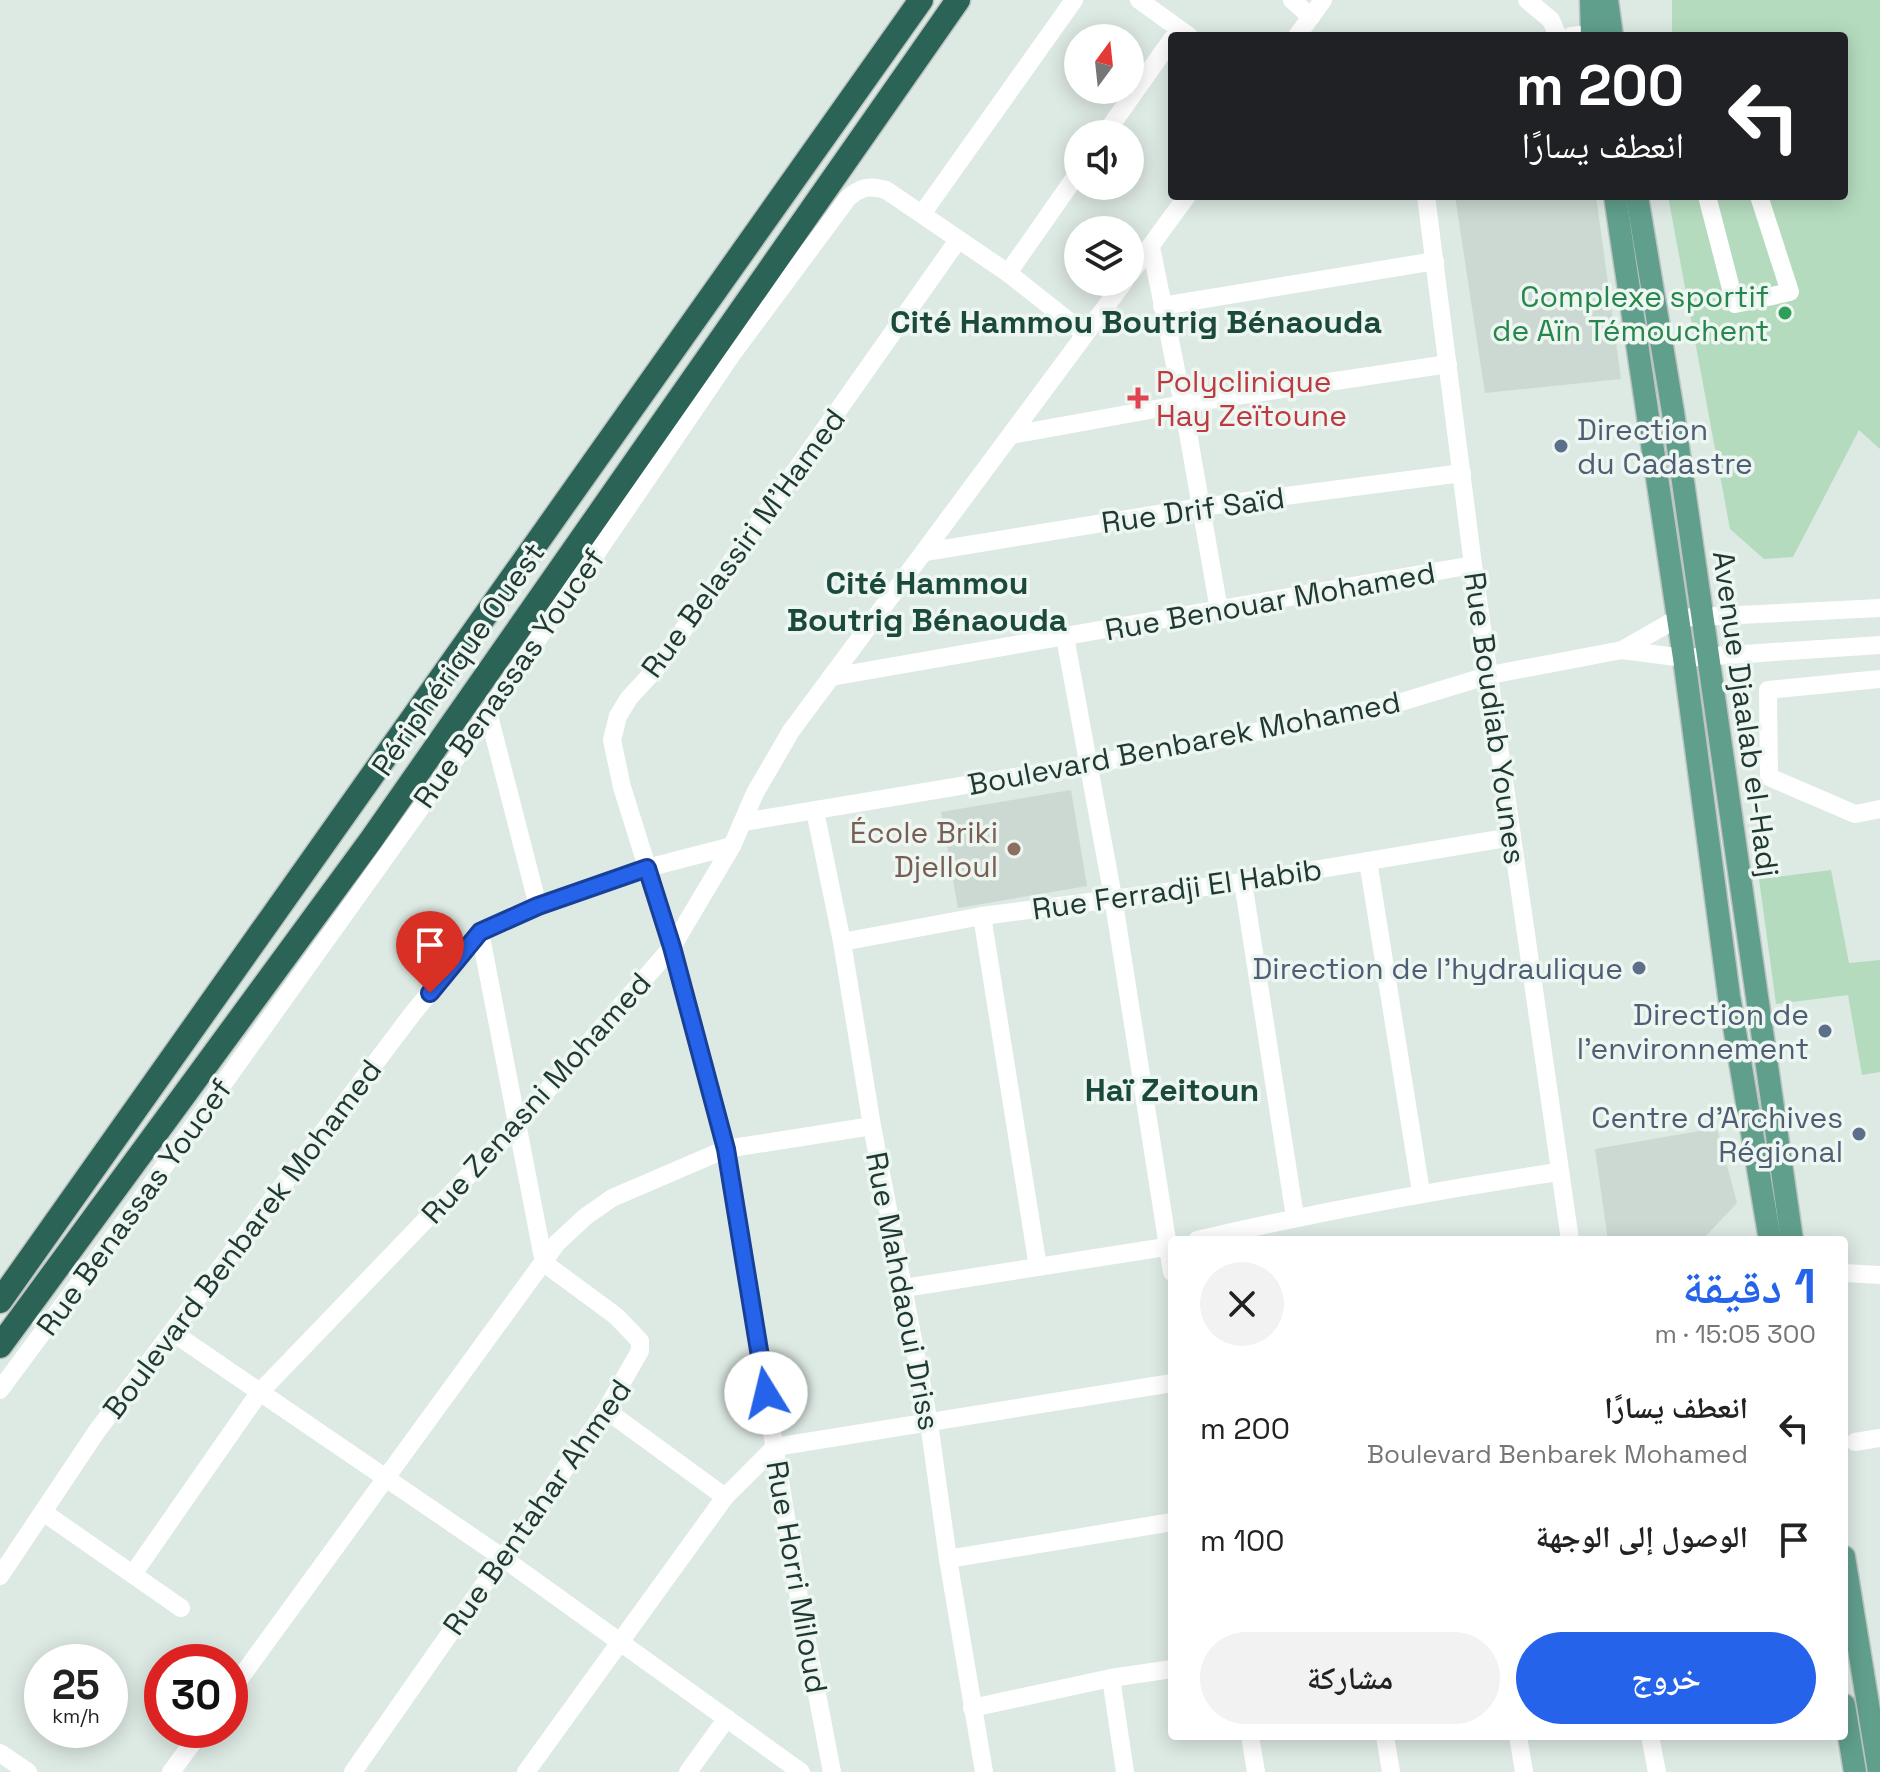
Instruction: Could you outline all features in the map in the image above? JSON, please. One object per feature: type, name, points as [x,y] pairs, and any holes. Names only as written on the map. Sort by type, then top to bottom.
[{"type":"highway","name":"Périphérique Ouest","points":[[0,1301],[415,719],[921,0]]},
{"type":"highway","name":"Périphérique Ouest","points":[[0,1346],[371,840],[958,0]]},
{"type":"main road","points":[[1591,0],[1591,32]]},
{"type":"main road","points":[[1592,32],[1607,0]]},
{"type":"main road","name":"Avenue Djaalab el-Hadj","points":[[1616,200],[1690,617],[1708,654],[1791,1236]]},
{"type":"main road","name":"Avenue Djaalab el-Hadj","points":[[1638,200],[1670,397],[1690,617],[1684,658],[1729,996],[1769,1236]]},
{"type":"main road","points":[[1848,1582],[1879,1772]]},
{"type":"main road","points":[[1848,1729],[1855,1772]]},
{"type":"street","points":[[922,214],[1074,0]]},
{"type":"street","points":[[1139,0],[1176,32]]},
{"type":"street","points":[[1292,0],[1311,17]]},
{"type":"street","points":[[1300,32],[1323,0]]},
{"type":"street","points":[[1527,0],[1551,20],[1556,32]]},
{"type":"street","points":[[1115,120],[1168,50]]},
{"type":"street","name":"Rue Benassas Youcef","points":[[0,1390],[128,1217],[488,712],[733,353],[848,198],[861,188],[886,190],[1008,273],[1085,334]]},
{"type":"street","points":[[1008,273],[1064,193]]},
{"type":"street","points":[[1144,256],[1184,200]]},
{"type":"street","name":"Rue Boudiab Younes","points":[[1427,200],[1473,565],[1569,1236]]},
{"type":"street","points":[[1708,200],[1735,304],[1790,292],[1760,200]]},
{"type":"street","name":"Rue Belassiri M'Hamed","points":[[647,868],[622,787],[612,740],[618,716],[629,698],[655,670],[958,240]]},
{"type":"street","points":[[1151,247],[1183,404],[1219,610]]},
{"type":"street","points":[[1162,306],[1435,261]]},
{"type":"street","name":"Rue Zenasni Mohamed","points":[[133,1574],[259,1393],[518,1124],[672,947],[732,846],[755,793],[791,731],[1114,296]]},
{"type":"street","points":[[1011,435],[1183,404],[1448,364]]},
{"type":"street","name":"Rue Drif Saïd","points":[[925,552],[1201,507],[1462,473]]},
{"type":"street","name":"Rue Benouar Mohamed","points":[[831,677],[1473,565]]},
{"type":"street","name":"Boulevard Benbarek Mohamed","points":[[743,822],[1087,765],[1388,706],[1490,675],[1622,650],[1690,617],[1880,608]]},
{"type":"street","points":[[1065,637],[1113,897],[1168,1236]]},
{"type":"street","name":"Boulevard Benbarek Mohamed","points":[[1622,650],[1684,658],[1708,654],[1880,645]]},
{"type":"street","points":[[1880,679],[1768,690],[1769,777],[1855,814],[1880,809]]},
{"type":"street","points":[[488,712],[538,906]]},
{"type":"street","name":"Rue Mahdaoui Driss","points":[[815,811],[842,942],[872,1126],[929,1423],[948,1559],[984,1772]]},
{"type":"street","name":"Rue Ferradji El Habib","points":[[842,942],[982,916],[1243,882],[1512,837]]},
{"type":"street","name":"Boulevard Benbarek Mohamed","points":[[0,1576],[97,1431],[413,1013],[480,932],[538,906],[647,868],[732,846]]},
{"type":"street","points":[[1368,861],[1421,1192]]},
{"type":"street","name":"Rue Horri Miloud","points":[[647,868],[672,947],[726,1149],[802,1616],[832,1772]]},
{"type":"street","points":[[1243,882],[1295,1217]]},
{"type":"street","points":[[982,916],[1038,1267]]},
{"type":"street","points":[[480,932],[544,1263]]},
{"type":"street","points":[[248,1668],[557,1243],[585,1217],[612,1198],[726,1149],[872,1126]]},
{"type":"street","points":[[1214,1236],[1421,1192],[1558,1172]]},
{"type":"street","points":[[904,1288],[1168,1246]]},
{"type":"street","name":"Rue Bentahar Ahmed","points":[[353,1772],[606,1410],[640,1351],[640,1341],[616,1316],[544,1263]]},
{"type":"street","points":[[1848,1273],[1880,1275]]},
{"type":"street","points":[[172,1332],[503,1558],[801,1772]]},
{"type":"street","points":[[526,1772],[725,1497],[775,1447],[1168,1384]]},
{"type":"street","points":[[606,1410],[725,1497]]},
{"type":"street","points":[[1855,1442],[1880,1438]]},
{"type":"street","points":[[43,1512],[181,1608]]},
{"type":"street","points":[[948,1559],[1168,1523]]},
{"type":"street","points":[[972,1708],[1111,1678],[1168,1670]]},
{"type":"street","points":[[1111,1678],[1125,1772]]},
{"type":"street","points":[[688,1772],[727,1718]]},
{"type":"street","points":[[1251,1740],[1256,1772]]},
{"type":"street","points":[[1386,1740],[1391,1772]]},
{"type":"street","points":[[1519,1740],[1524,1772]]},
{"type":"street","points":[[1651,1740],[1657,1772]]},
{"type":"street","points":[[171,1772],[189,1748]]},
{"type":"street","points":[[0,1753],[28,1772]]},
{"type":"shaded area","points":[[1456,200],[1597,200],[1621,379],[1485,393]]},
{"type":"shaded area","name":"École Briki Djelloul","points":[[1071,790],[1087,886],[958,908],[941,812]]},
{"type":"shaded area","points":[[1717,1128],[1737,1203],[1706,1236],[1607,1236],[1595,1149]]},
{"type":"green space","name":"Complexe sportif de Aïn Témouchent","points":[[1672,0],[1880,0],[1880,449],[1859,430],[1793,557],[1764,559],[1730,529],[1669,200],[1848,200],[1848,32],[1672,32]]},
{"type":"green space","points":[[1831,870],[1849,963],[1880,960],[1880,1072],[1862,1075],[1848,995],[1776,1004],[1759,879]]},
{"type":"place","name":"Complexe sportif de Aïn Témouchent","points":[[1785,313]]},
{"type":"place","name":"Polyclinique Hay Zeïtoune","points":[[1138,398]]},
{"type":"place","name":"Direction du Cadastre","points":[[1561,446]]},
{"type":"place","name":"École Briki Djelloul","points":[[1014,849]]},
{"type":"place","name":"Direction de l'hydraulique","points":[[1639,968]]},
{"type":"place","name":"Direction de l'environnement","points":[[1825,1031]]},
{"type":"place","name":"Centre d'Archives Régional","points":[[1859,1134]]},
{"type":"district","name":"Cité Hammou Boutrig Bénaouda","points":[[1136,322]]},
{"type":"district","name":"Cité Hammou Boutrig Bénaouda","points":[[927,602]]},
{"type":"district","name":"Haï Zeitoun","points":[[1172,1090]]},
{"type":"route","points":[[430,993],[480,932],[538,906],[647,868],[672,947],[726,1149],[766,1393]]}]
